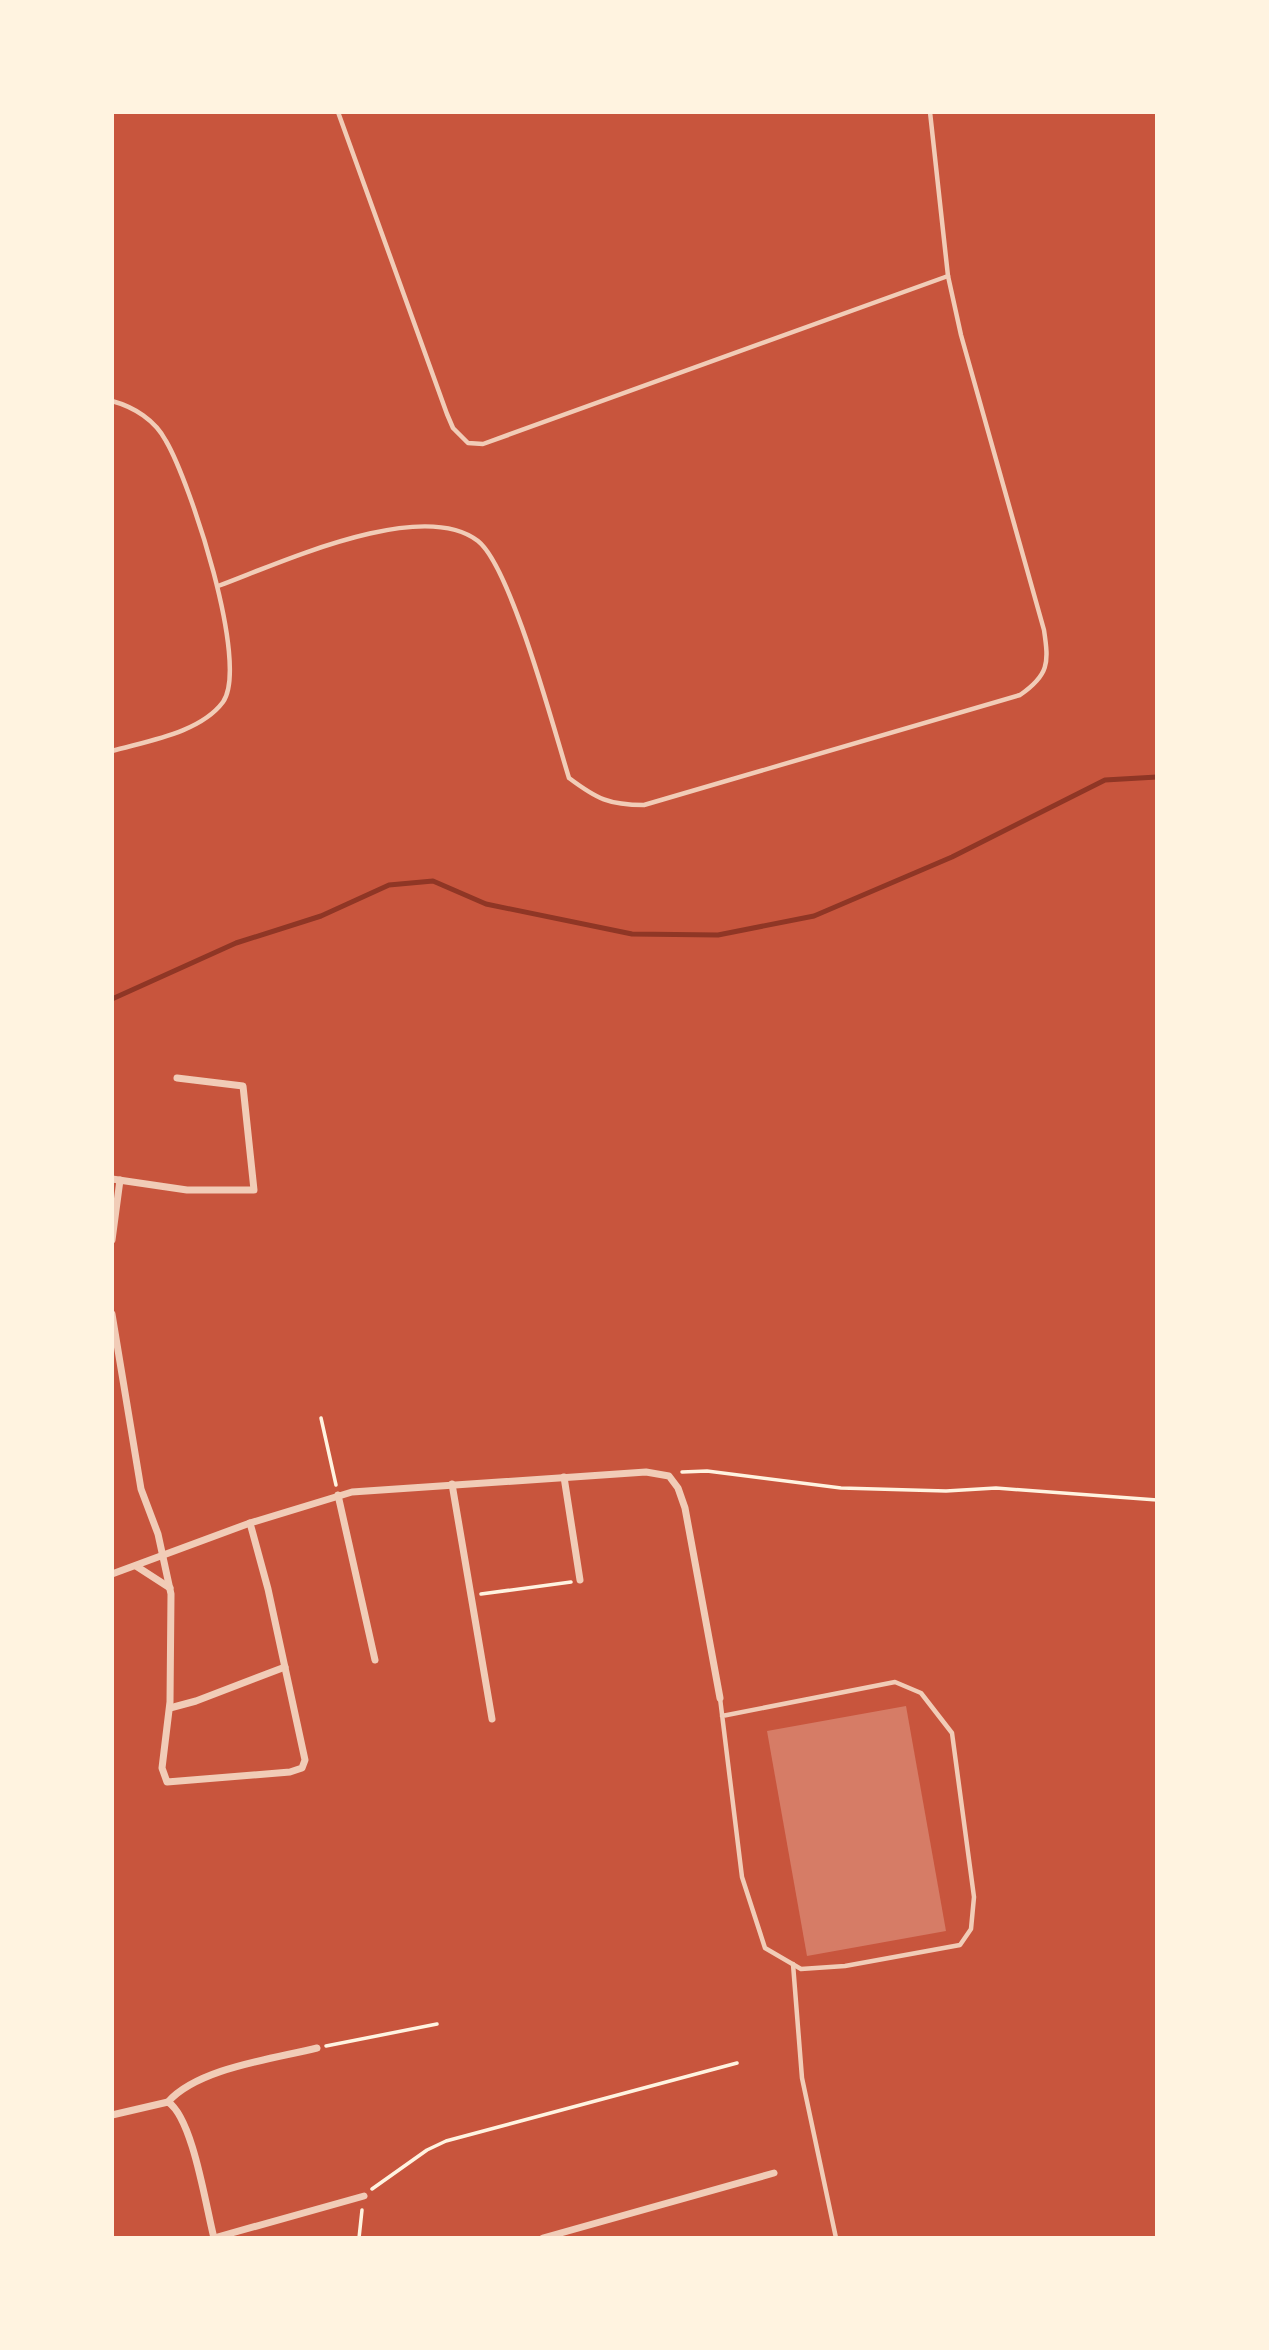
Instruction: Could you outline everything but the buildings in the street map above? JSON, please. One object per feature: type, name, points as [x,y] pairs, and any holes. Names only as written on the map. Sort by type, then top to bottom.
[{"type":"street","points":[[112,1240],[116,1180],[187,1190],[254,1190],[243,1086],[177,1078]]},
{"type":"street","points":[[112,1314],[141,1489],[158,1534],[170,1588],[173,1615],[170,1708],[162,1768],[167,1782],[302,1768],[305,1760],[250,1524]]},
{"type":"street","points":[[112,1574],[338,1495],[370,1489],[646,1472],[669,1476],[678,1488],[685,1508],[720,1698]]},
{"type":"street","points":[[564,1477],[580,1580]]},
{"type":"street","points":[[452,1485],[492,1719]]},
{"type":"street","points":[[338,1495],[374,1660]]},
{"type":"street","points":[[136,1566],[170,1588]]},
{"type":"street","points":[[170,1708],[196,1702],[285,1667]]},
{"type":"street","points":[[112,2115],[168,2102],[186,2085],[206,2077],[317,2048]]},
{"type":"street","points":[[168,2102],[180,2114],[187,2133],[214,2238],[364,2196]]},
{"type":"street","points":[[543,2238],[774,2172]]},
{"type":"lane","points":[[338,112],[447,414],[453,428],[468,443],[483,444],[948,276]]},
{"type":"lane","points":[[218,586],[348,539],[415,524],[455,529],[478,541],[505,580],[569,778],[595,797],[615,805],[644,805],[1020,695],[1037,684],[1045,671],[1048,654],[1044,630],[961,335],[948,276],[930,112]]},
{"type":"lane","points":[[112,401],[134,407],[166,439],[201,528],[218,586],[232,680],[224,700],[210,715],[173,733],[112,751]]},
{"type":"lane","points":[[720,1698],[722,1716],[741,1877],[765,1948],[801,1969],[845,1966],[960,1945],[971,1929],[974,1897],[952,1733],[921,1693],[895,1682],[722,1716]]},
{"type":"lane","points":[[793,1964],[802,2078],[836,2238]]},
{"type":"path","points":[[321,1418],[338,1495]]},
{"type":"path","points":[[669,1476],[686,1471],[707,1471],[841,1488],[946,1491],[996,1488],[1157,1500]]},
{"type":"path","points":[[471,1595],[580,1580]]},
{"type":"path","points":[[317,2048],[437,2024]]},
{"type":"path","points":[[359,2238],[364,2196],[427,2150],[446,2141],[737,2063]]},
{"type":"waterway","points":[[112,999],[236,943],[321,916],[389,885],[433,881],[486,904],[632,934],[718,935],[814,916],[952,857],[1105,780],[1157,777]]}]
